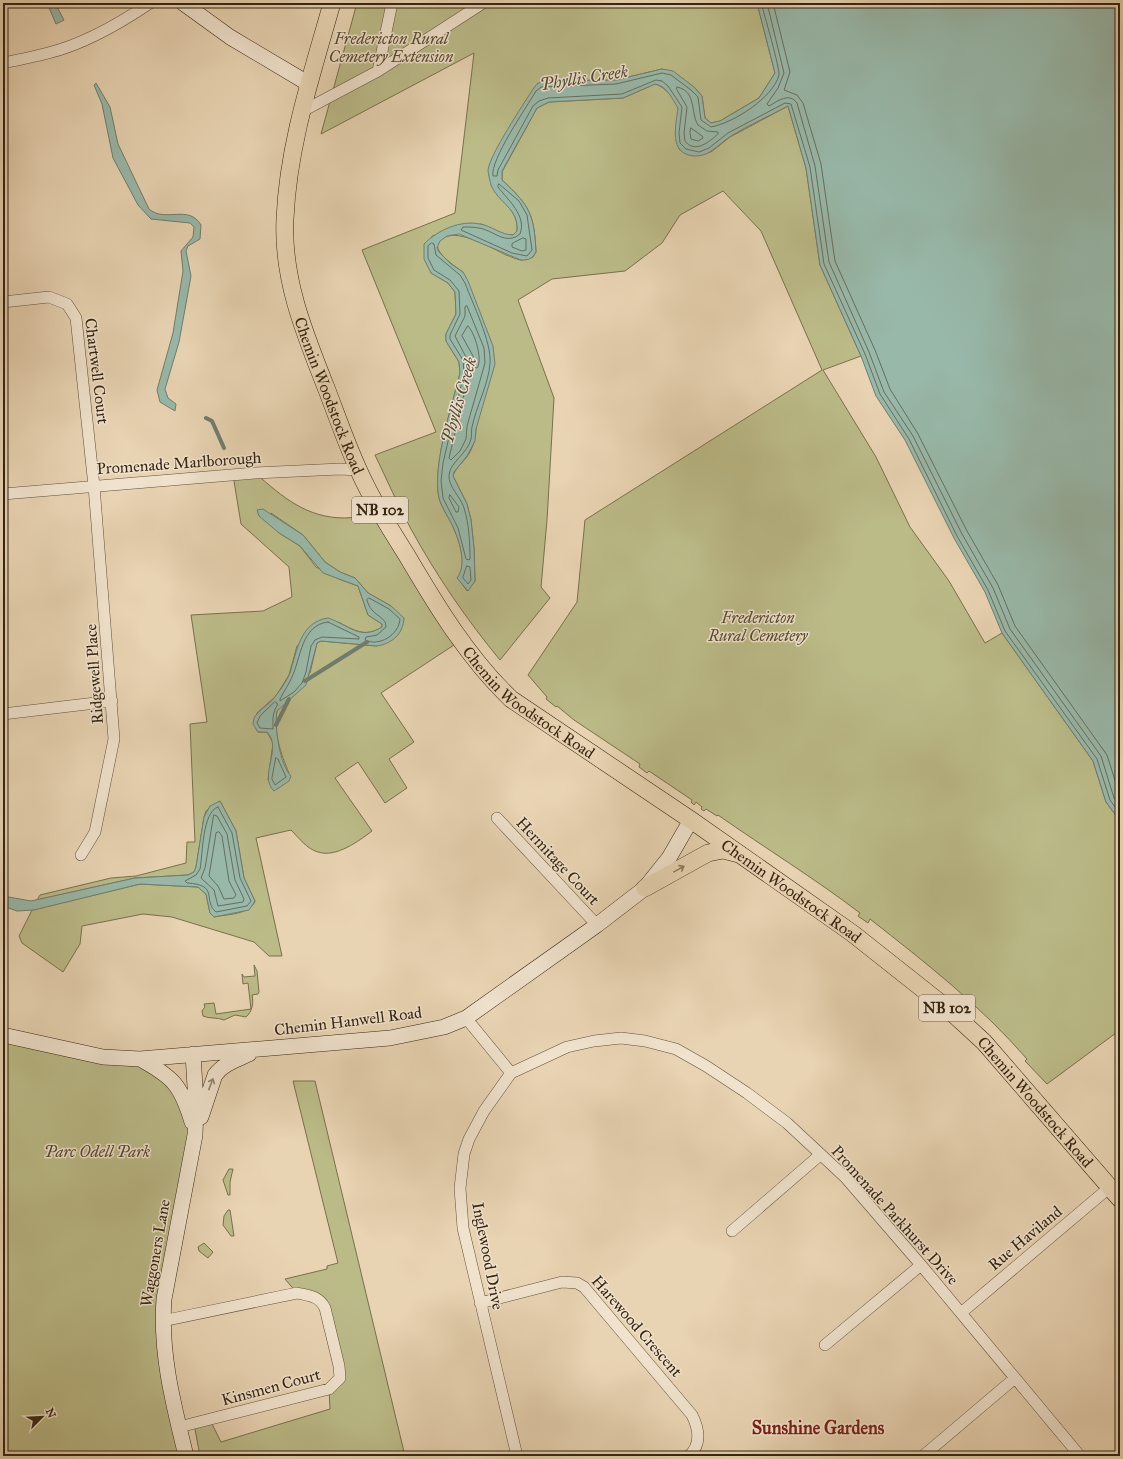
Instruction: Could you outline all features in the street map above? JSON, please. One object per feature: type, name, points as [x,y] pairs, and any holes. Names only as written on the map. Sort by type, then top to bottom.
[{"type":"main road","points":[[183,3],[230,37],[309,84]]},
{"type":"main road","name":"Chemin Woodstock Road","points":[[332,3],[301,112],[289,167],[284,220],[286,263],[300,321],[358,470],[382,514],[438,606],[492,680],[511,699],[691,820],[852,933],[948,1010],[984,1042],[1115,1193]]},
{"type":"main road","name":"Chemin Hanwell Road","points":[[3,1035],[103,1057],[140,1059],[390,1038],[444,1027],[466,1018],[597,925],[645,888],[669,858],[691,820]]},
{"type":"main road","points":[[645,888],[708,853],[723,850],[740,854]]},
{"type":"main road","points":[[195,1135],[215,1075],[219,1070],[231,1062],[260,1049]]},
{"type":"main road","name":"Waggoners Lane","points":[[186,1456],[164,1354],[162,1320],[164,1298],[195,1135],[196,1104],[193,1054]]},
{"type":"main road","points":[[140,1059],[163,1072],[177,1086],[188,1107],[195,1135]]},
{"type":"street","points":[[3,63],[49,53],[78,44],[122,22],[150,3]]},
{"type":"street","points":[[378,71],[392,3]]},
{"type":"street","points":[[301,112],[378,71],[483,3]]},
{"type":"street","name":"Chartwell Court","points":[[3,302],[49,297],[67,304],[76,318],[94,486]]},
{"type":"street","name":"Promenade Marlborough","points":[[3,494],[255,473],[340,469],[358,470]]},
{"type":"street","name":"Ridgewell Place","points":[[81,855],[95,832],[114,739],[94,486]]},
{"type":"street","points":[[3,714],[112,701]]},
{"type":"street","name":"Hermitage Court","points":[[497,818],[597,925]]},
{"type":"street","points":[[466,1018],[511,1073]]},
{"type":"street","name":"Promenade Parkhurst Drive","points":[[511,1073],[567,1047],[594,1041],[621,1038],[661,1045],[676,1050],[746,1093],[787,1123],[845,1177],[921,1265],[1080,1456]]},
{"type":"street","name":"Inglewood Drive","points":[[511,1073],[484,1110],[469,1139],[461,1170],[460,1200],[462,1221],[480,1303],[517,1456]]},
{"type":"street","points":[[732,1231],[820,1155]]},
{"type":"street","name":"Rue Haviland","points":[[961,1313],[1115,1193]]},
{"type":"street","points":[[825,1345],[921,1265]]},
{"type":"street","name":"Harewood Crescent","points":[[480,1303],[562,1282],[577,1283],[584,1287],[692,1415],[698,1432],[698,1439],[689,1456]]},
{"type":"street","name":"Kinsmen Court","points":[[162,1320],[297,1293],[314,1296],[322,1301],[326,1308],[339,1366],[340,1378],[328,1389],[179,1427]]},
{"type":"street","points":[[923,1456],[1015,1378]]},
{"type":"green space","points":[[357,3],[757,3],[775,73],[759,98],[720,121],[711,123],[705,118],[702,96],[694,87],[662,69],[616,80],[546,81],[491,185],[513,212],[517,224],[517,231],[513,235],[506,235],[481,224],[432,236],[431,273],[448,283],[455,292],[456,314],[446,334],[446,341],[459,362],[460,373],[440,453],[438,485],[440,502],[454,529],[462,554],[461,573],[458,578],[467,591],[475,581],[471,520],[467,504],[453,476],[472,448],[476,429],[463,272],[447,260],[438,249],[440,240],[448,236],[462,236],[478,241],[506,255],[521,260],[533,257],[536,252],[532,219],[525,204],[502,180],[502,172],[537,108],[549,102],[623,98],[655,84],[658,85],[669,93],[677,104],[680,117],[679,149],[690,155],[711,152],[730,137],[788,106],[806,168],[820,265],[861,356],[823,370],[876,457],[910,527],[949,581],[985,643],[1002,633],[1093,761],[1106,802],[1120,821],[1120,1030],[1047,1084],[1025,1061],[1027,1059],[991,1021],[952,985],[891,935],[870,919],[868,923],[858,916],[860,913],[843,900],[718,815],[717,816],[706,809],[704,811],[696,802],[694,805],[691,802],[692,800],[649,771],[647,773],[639,767],[640,764],[574,720],[546,699],[547,697],[528,675],[577,602],[585,520],[822,370],[761,231],[723,191],[680,215],[662,243],[625,271],[552,279],[518,300],[554,398],[547,520],[541,587],[550,598],[500,660],[441,580],[411,529],[375,455],[436,432],[362,250],[455,213],[474,53],[321,134]]},
{"type":"green space","points":[[255,473],[285,498],[318,514],[331,517],[352,518],[373,514],[454,645],[381,693],[414,742],[389,759],[407,788],[385,803],[358,762],[335,778],[372,831],[367,835],[347,848],[332,853],[314,851],[303,843],[291,830],[256,838],[282,956],[269,956],[254,942],[172,917],[143,914],[82,926],[80,944],[63,972],[22,943],[19,936],[32,910],[140,884],[198,887],[206,894],[210,913],[214,917],[243,911],[252,906],[255,901],[244,878],[236,831],[220,801],[206,811],[194,872],[188,875],[135,878],[37,900],[40,895],[111,878],[136,876],[186,863],[187,842],[195,842],[190,724],[207,722],[191,615],[263,611],[292,597],[289,567],[241,524],[233,475]],"holes":[[[271,513],[303,535],[325,562],[340,572],[355,578],[368,593],[391,606],[377,646],[321,641],[317,643],[310,673],[277,711],[277,735],[283,759],[289,773],[268,780],[273,743],[267,732],[258,732],[256,729],[257,713],[276,696],[289,675],[297,646],[338,622],[360,632],[370,632],[382,627],[382,624],[368,615],[358,586],[339,579],[316,567],[300,546],[279,533]]]},
{"type":"green space","points":[[254,965],[257,971],[259,992],[258,994],[252,995],[252,1007],[250,1013],[246,1017],[235,1015],[224,1020],[203,1016],[202,1011],[205,1007],[204,1004],[214,1003],[216,1014],[251,1009],[248,983],[243,984],[242,974],[244,977],[255,976]]},
{"type":"green space","name":"Parc Odell Park","points":[[3,1035],[163,1072],[195,1135],[164,1299],[186,1456],[3,1456]]},
{"type":"green space","points":[[293,1081],[315,1081],[405,1456],[200,1456],[194,1424],[210,1420],[221,1442],[330,1409],[329,1389],[340,1378],[325,1308],[297,1293],[285,1279],[327,1269],[327,1266],[338,1263]]},
{"type":"green space","points":[[229,1169],[233,1169],[230,1182],[230,1195],[228,1195],[223,1180]]},
{"type":"green space","points":[[228,1210],[230,1210],[234,1236],[231,1236],[223,1225],[224,1216]]},
{"type":"green space","points":[[204,1243],[213,1252],[208,1258],[199,1251],[198,1247]]},
{"type":"water","points":[[47,3],[55,3],[64,20],[56,24]]},
{"type":"water","points":[[757,3],[1120,3],[1120,821],[1106,802],[1093,761],[1002,633],[985,592],[954,538],[905,440],[876,396],[861,356],[820,265],[806,168],[788,106],[738,132],[707,153],[694,156],[686,154],[680,150],[677,144],[675,130],[678,108],[669,93],[659,85],[655,84],[623,98],[549,102],[537,108],[502,171],[502,180],[525,204],[532,219],[536,252],[532,258],[521,260],[459,234],[447,236],[440,241],[437,248],[439,252],[451,264],[463,272],[468,281],[493,346],[495,364],[476,429],[475,441],[467,456],[454,472],[453,476],[467,504],[471,520],[475,581],[468,591],[457,578],[462,567],[462,554],[454,529],[440,502],[438,485],[440,453],[460,373],[459,362],[446,341],[446,334],[456,314],[455,292],[448,283],[431,273],[424,259],[424,244],[443,230],[465,223],[484,225],[509,235],[513,235],[517,231],[515,217],[494,191],[491,185],[488,170],[500,142],[538,83],[546,81],[616,80],[662,69],[673,71],[694,87],[702,96],[705,118],[711,123],[720,121],[759,98],[775,73]]},
{"type":"water","points":[[96,83],[110,107],[118,144],[149,209],[155,213],[183,214],[190,216],[196,219],[201,225],[200,239],[188,246],[186,251],[191,276],[179,342],[165,389],[168,398],[176,404],[175,411],[160,402],[157,390],[173,333],[183,271],[181,251],[193,237],[194,227],[190,223],[151,219],[138,205],[113,158],[102,104],[94,85]]},
{"type":"water","points":[[263,509],[303,535],[325,562],[340,572],[355,578],[368,593],[391,606],[404,618],[402,629],[396,637],[383,645],[377,646],[321,641],[317,643],[306,685],[277,711],[276,726],[281,755],[287,771],[291,776],[289,781],[274,791],[268,778],[273,746],[267,732],[258,732],[253,724],[254,718],[259,711],[272,701],[286,681],[301,639],[306,631],[311,625],[328,618],[361,632],[374,631],[382,627],[382,624],[368,615],[358,586],[323,573],[300,546],[279,533],[259,516],[257,510]]},
{"type":"water","points":[[220,801],[236,831],[244,878],[255,901],[249,910],[214,917],[210,913],[206,894],[198,887],[140,884],[34,910],[17,911],[3,906],[3,896],[31,901],[135,878],[188,875],[194,872],[196,867],[204,817],[210,806]]},
{"type":"waterway","name":"Phyllis Creek","points":[[206,418],[212,421],[224,448]]},
{"type":"waterway","points":[[305,681],[367,642]]},
{"type":"waterway","points":[[276,725],[289,699]]},
{"type":"district","name":"Sunshine Gardens","points":[[818,1428]]},
{"type":"park label","name":"Fredericton Rural Cemetery Extension","points":[[391,47]]},
{"type":"park label","name":"Fredericton Rural Cemetery","points":[[758,626]]}]
